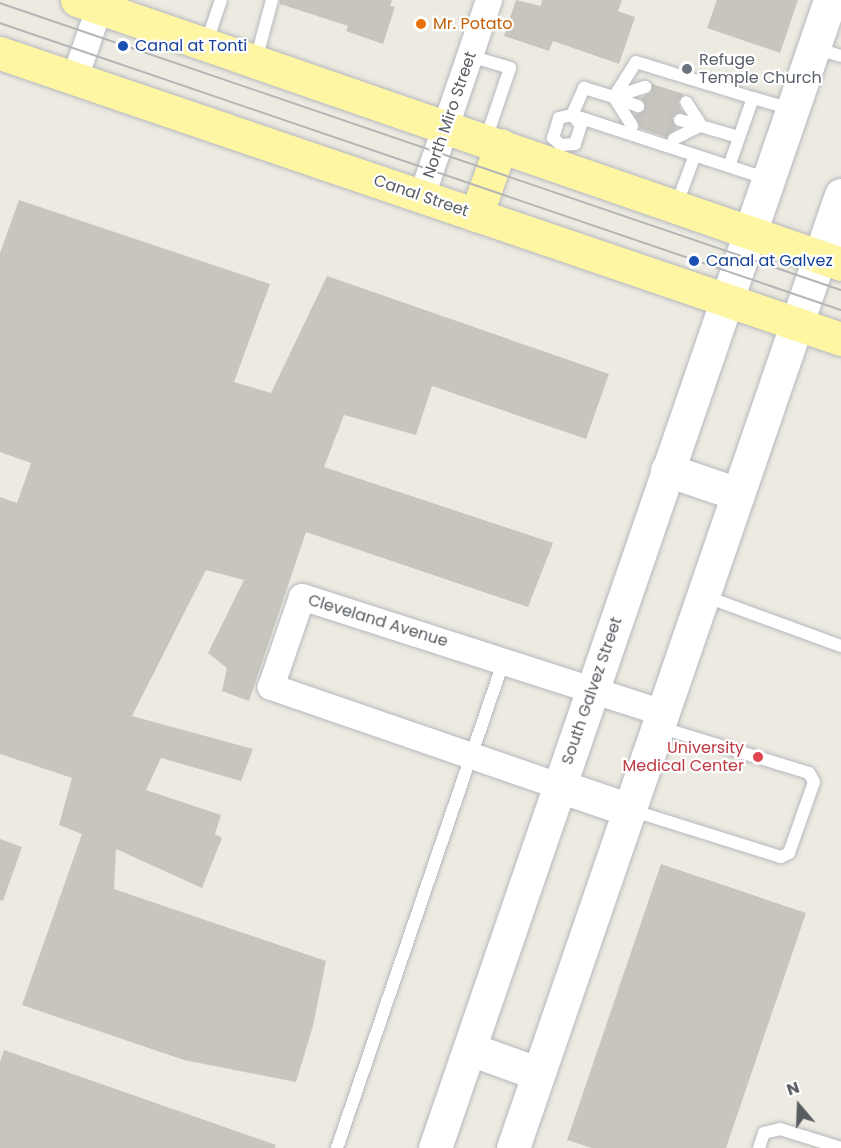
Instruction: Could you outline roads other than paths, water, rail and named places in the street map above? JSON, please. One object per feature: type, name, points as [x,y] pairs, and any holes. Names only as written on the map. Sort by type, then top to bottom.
[{"type":"main road","points":[[93,3],[494,143],[557,155],[676,207],[831,261]]},
{"type":"main road","name":"Canal Street","points":[[0,53],[841,339]]},
{"type":"main road","points":[[476,214],[494,143]]},
{"type":"street","name":"North Miro Street","points":[[422,196],[489,0]]},
{"type":"street","name":"South Galvez Street","points":[[435,1148],[793,109],[827,52],[830,0]]},
{"type":"street","points":[[75,78],[93,3]]},
{"type":"street","points":[[513,1148],[797,324],[831,261],[841,195]]},
{"type":"street","points":[[667,470],[738,494]]},
{"type":"street","name":"Cleveland Avenue","points":[[559,786],[270,687],[302,597],[593,688],[661,720]]},
{"type":"street","points":[[559,786],[630,810]]},
{"type":"street","points":[[470,1048],[539,1074]]},
{"type":"lane","points":[[206,44],[221,0]]},
{"type":"lane","points":[[255,61],[272,0]]},
{"type":"lane","points":[[470,56],[510,68],[494,143]]},
{"type":"lane","points":[[614,97],[636,62],[793,109]]},
{"type":"lane","points":[[614,97],[645,87]]},
{"type":"lane","points":[[573,115],[584,88],[638,106]]},
{"type":"lane","points":[[614,97],[632,126]]},
{"type":"lane","points":[[729,166],[753,98]]},
{"type":"lane","points":[[686,102],[701,125]]},
{"type":"lane","points":[[573,115],[581,125],[575,144],[557,155],[553,138],[560,118],[573,115],[769,179]]},
{"type":"lane","points":[[680,120],[738,137]]},
{"type":"lane","points":[[674,139],[701,125]]},
{"type":"lane","points":[[676,207],[695,155]]},
{"type":"lane","points":[[703,596],[841,646]]},
{"type":"lane","points":[[337,1148],[504,660]]},
{"type":"lane","points":[[630,810],[781,857],[789,853],[814,782],[809,773],[661,720]]},
{"type":"lane","points":[[759,1148],[764,1133],[780,1129],[841,1148]]},
{"type":"tram line","points":[[0,3],[841,290]]},
{"type":"tram line","points":[[0,23],[841,310]]},
{"type":"place","name":"Mr. Potato","points":[[421,24]]},
{"type":"place","name":"Canal at Tonti","points":[[123,46]]},
{"type":"place","name":"Refuge Temple Church","points":[[687,69]]},
{"type":"place","name":"Canal at Galvez","points":[[694,261]]},
{"type":"place","name":"University Medical Center","points":[[758,757]]}]
